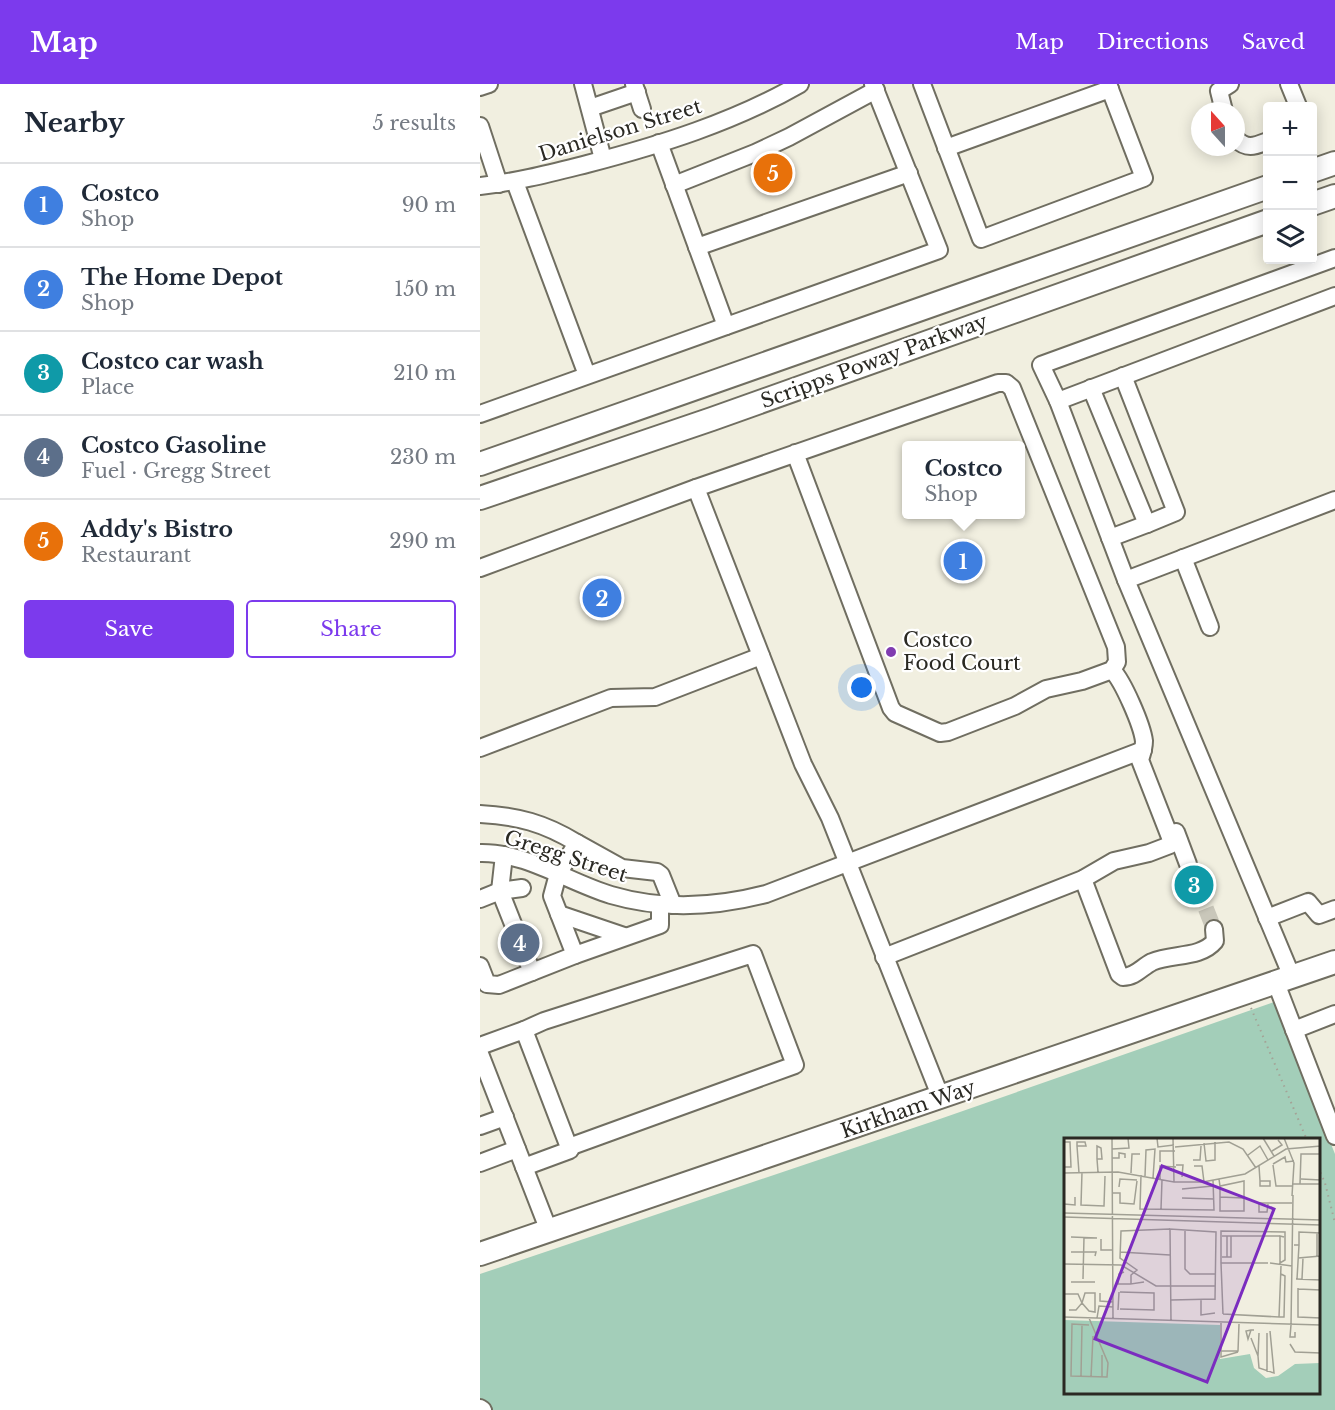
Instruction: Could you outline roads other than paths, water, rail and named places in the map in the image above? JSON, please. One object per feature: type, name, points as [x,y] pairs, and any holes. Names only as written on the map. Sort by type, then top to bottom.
[{"type":"main road","points":[[1317,169],[1335,163]]},
{"type":"main road","name":"Scripps Poway Parkway","points":[[480,464],[1263,189]]},
{"type":"main road","points":[[1317,202],[1335,196]]},
{"type":"main road","name":"Scripps Poway Parkway","points":[[480,498],[723,415],[1263,222]]},
{"type":"main road","name":"Kirkham Way","points":[[480,1254],[1335,962]]},
{"type":"street","points":[[480,87],[489,84]]},
{"type":"street","points":[[583,84],[603,159]]},
{"type":"street","name":"Danielson Street","points":[[480,186],[507,183],[659,143],[729,118],[800,84]]},
{"type":"street","points":[[922,84],[946,148],[981,239],[1144,178],[1109,86],[946,148]]},
{"type":"street","points":[[1289,84],[1296,102]]},
{"type":"street","points":[[1222,102],[1219,91],[1228,85]]},
{"type":"street","points":[[480,414],[939,250],[875,87],[772,146],[674,185]]},
{"type":"street","points":[[590,108],[636,88],[642,109]]},
{"type":"street","points":[[480,126],[507,183],[587,375]]},
{"type":"street","points":[[659,143],[726,326]]},
{"type":"street","points":[[1245,146],[1251,147],[1263,143]]},
{"type":"street","points":[[697,247],[909,173]]},
{"type":"street","points":[[1334,1132],[1294,1030],[1268,918],[1126,580],[1058,400],[1041,365],[1335,258]]},
{"type":"street","points":[[1058,400],[1335,296]]},
{"type":"street","points":[[1110,538],[1176,512],[1123,376]]},
{"type":"street","points":[[480,568],[795,453],[998,383],[1006,383],[1012,388],[1116,647],[1117,662],[1112,670],[1082,681],[1046,688],[1015,706],[943,734],[895,713],[891,708],[795,453]]},
{"type":"street","points":[[1091,388],[1148,524]]},
{"type":"street","points":[[696,488],[803,764],[830,818],[941,1098]]},
{"type":"street","points":[[1126,580],[1335,500]]},
{"type":"street","points":[[1183,558],[1210,627]]},
{"type":"street","points":[[480,748],[611,698],[655,697],[761,656]]},
{"type":"street","points":[[1112,670],[1121,682],[1142,731],[1143,750],[1149,757],[1177,841],[1188,864]]},
{"type":"street","name":"Gregg Street","points":[[480,853],[504,855],[611,895],[666,904],[709,904],[745,899],[766,894],[1143,750]]},
{"type":"street","points":[[480,814],[536,822],[622,868],[657,872],[661,875],[666,904],[660,925],[624,936],[499,985],[487,984],[480,966]]},
{"type":"street","points":[[884,957],[1083,879],[1114,861],[1149,853],[1177,841]]},
{"type":"street","points":[[575,955],[552,896],[558,874],[577,843]]},
{"type":"street","points":[[504,855],[500,891],[531,972]]},
{"type":"street","points":[[1083,879],[1119,974],[1123,978],[1129,977],[1153,962],[1208,947],[1215,941],[1214,929]]},
{"type":"street","points":[[480,899],[500,891],[522,888]]},
{"type":"street","points":[[1268,918],[1308,902],[1319,915],[1335,909]]},
{"type":"street","points":[[559,914],[624,936]]},
{"type":"street","points":[[480,1046],[544,1021],[753,954],[795,1065],[569,1147]]},
{"type":"street","points":[[1294,1030],[1335,1014]]},
{"type":"street","points":[[524,1030],[570,1150],[524,1167]]},
{"type":"street","points":[[480,1054],[549,1231]]},
{"type":"street","points":[[480,1126],[505,1117]]},
{"type":"street","points":[[480,1163],[517,1149]]},
{"type":"tunnel","points":[[1188,864],[1214,929]]},
{"type":"place","name":"Addy's Bistro","points":[[773,173]]},
{"type":"place","name":"Costco","points":[[963,561]]},
{"type":"place","name":"The Home Depot","points":[[602,598]]},
{"type":"place","name":"Costco Food Court","points":[[891,652]]},
{"type":"place","name":"Costco car wash","points":[[1194,885]]},
{"type":"place","name":"Costco Gasoline","points":[[520,943]]}]
